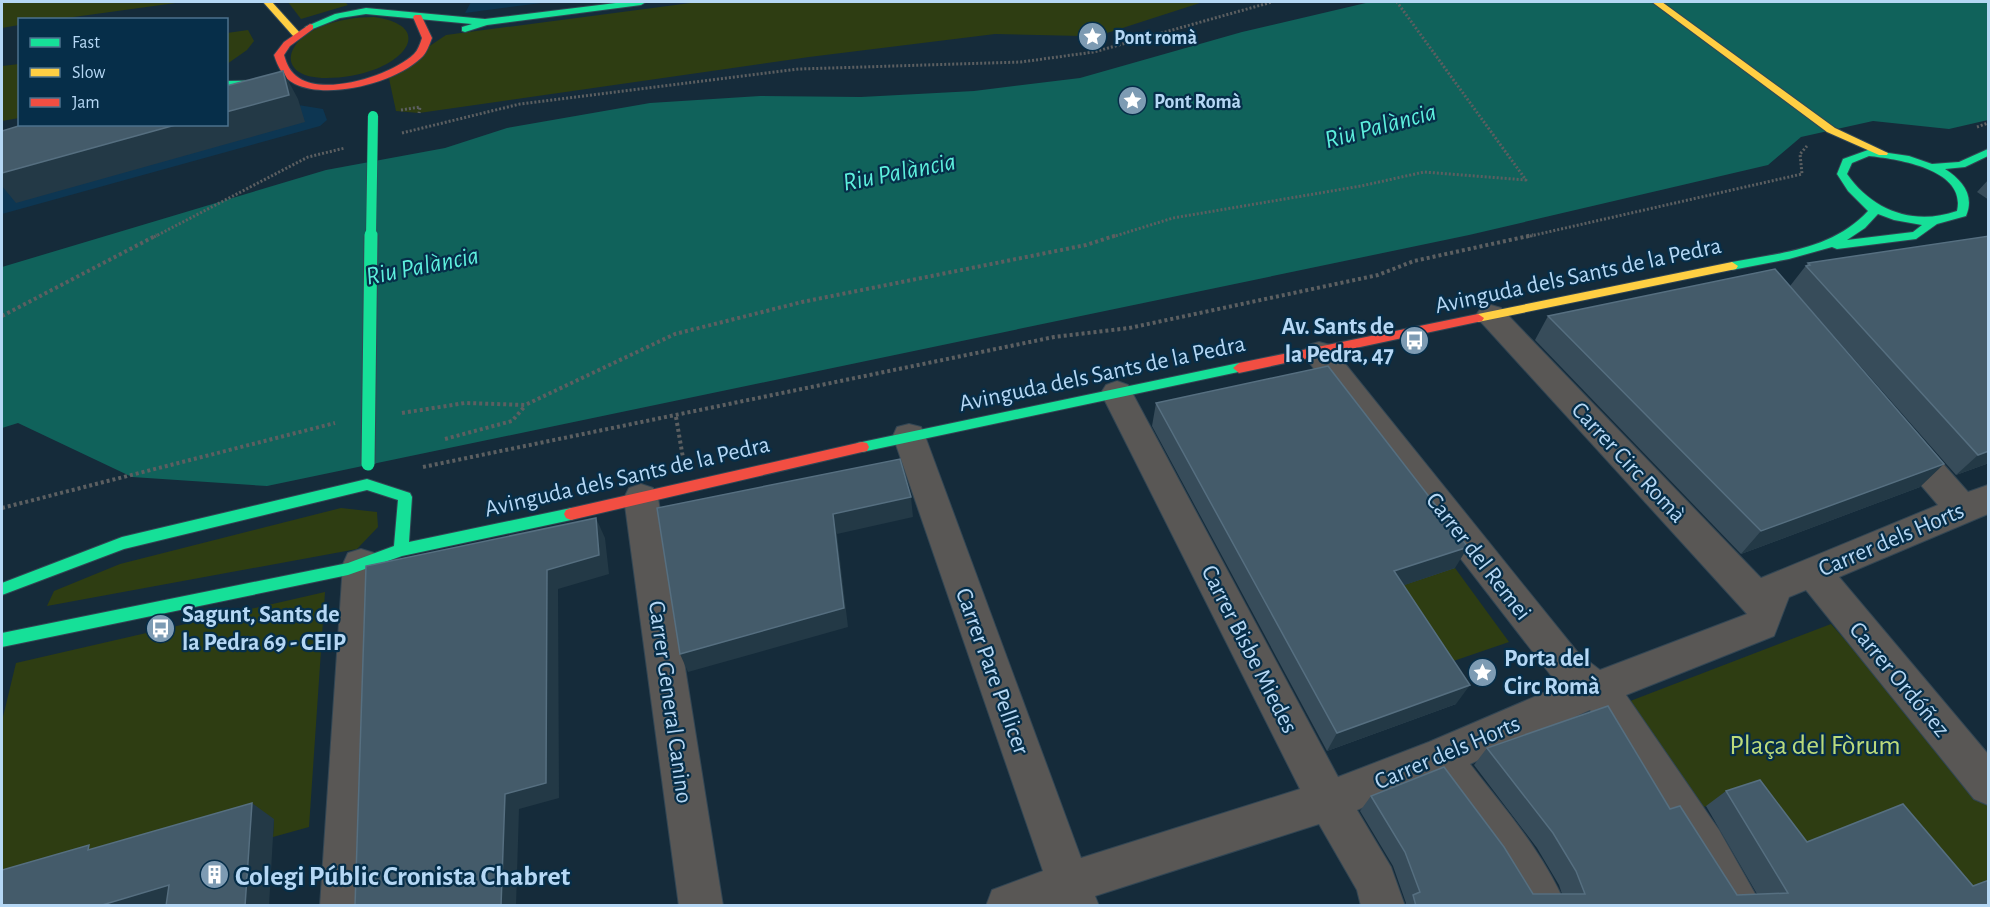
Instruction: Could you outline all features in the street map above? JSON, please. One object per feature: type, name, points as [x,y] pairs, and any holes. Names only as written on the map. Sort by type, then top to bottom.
[{"type":"street","points":[[268,2],[297,35]]},
{"type":"street","points":[[298,83],[289,78],[274,58],[297,35],[332,18],[374,6],[418,17],[485,22],[640,2]]},
{"type":"street","points":[[1657,2],[1831,130],[1883,153],[1932,167],[1954,182],[1963,193],[1966,204],[1962,213]]},
{"type":"street","points":[[418,17],[426,30],[427,41],[419,54]]},
{"type":"street","points":[[456,32],[485,22]]},
{"type":"street","points":[[228,84],[298,83],[319,87],[339,87],[366,82],[388,74],[437,41]]},
{"type":"street","points":[[228,76],[248,68]]},
{"type":"street","points":[[367,484],[370,105],[388,74]]},
{"type":"street","points":[[339,87],[370,105]]},
{"type":"street","points":[[1831,130],[1842,146],[1847,161]]},
{"type":"street","points":[[1932,167],[1961,165],[1989,152]]},
{"type":"street","points":[[1883,153],[1856,156],[1847,161],[1843,167],[1844,180],[1855,194],[1871,205],[1901,217],[1932,222],[1945,221],[1962,213],[1980,217]]},
{"type":"street","points":[[1954,182],[1960,172],[1971,162]]},
{"type":"street","points":[[1814,246],[1858,231],[1872,217],[1874,211],[1871,205]]},
{"type":"street","points":[[1814,246],[1876,242],[1916,235],[1932,222]]},
{"type":"street","name":"Avinguda dels Sants de la Pedra","points":[[15,584],[4,632],[361,564],[400,549],[641,498],[909,436],[1319,353],[1750,262],[1814,246]]},
{"type":"street","points":[[1750,262],[1772,288]]},
{"type":"street","name":"Carrer Circ Romà","points":[[1491,315],[1767,608]]},
{"type":"street","name":"Carrer del Remei","points":[[1319,353],[1566,666],[1596,689],[1614,711],[1704,845],[1740,906]]},
{"type":"street","name":"Carrer Bisbe Miedes","points":[[1117,393],[1328,801],[1376,882],[1383,906]]},
{"type":"street","points":[[1884,419],[1976,505]]},
{"type":"street","name":"Carrer Pare Pellicer","points":[[909,436],[1073,894]]},
{"type":"street","points":[[2,589],[122,543],[367,484],[405,497],[400,549]]},
{"type":"street","name":"Carrer General Canino","points":[[641,498],[701,906]]},
{"type":"street","name":"Carrer dels Horts","points":[[1008,906],[1073,894],[1328,801],[1440,757],[1596,689],[1761,625],[1775,587],[1976,505]]},
{"type":"street","points":[[342,906],[361,564]]},
{"type":"street","name":"Carrer Ordóñez","points":[[1813,572],[1983,770]]},
{"type":"street","points":[[1440,757],[1506,845],[1544,906]]},
{"type":"path","points":[[397,135],[520,104],[799,69],[1021,62],[1094,52],[1272,2]]},
{"type":"path","points":[[445,439],[512,421],[525,405],[675,334],[802,302],[1086,245],[1173,218],[1361,186],[1424,172],[1526,180],[1397,2]]},
{"type":"path","points":[[423,467],[676,417],[1054,336],[1129,328],[1378,275],[1414,261],[1770,182],[1802,174],[1799,166],[1800,153],[1810,143],[1822,139],[1831,130]]},
{"type":"path","points":[[2,316],[308,157],[353,146]]},
{"type":"path","points":[[396,414],[465,403],[525,405]]},
{"type":"path","points":[[676,417],[688,487]]},
{"type":"path","points":[[2,508],[339,423]]},
{"type":"shaded area","points":[[471,2],[549,2],[465,13]]},
{"type":"shaded area","points":[[292,104],[323,109],[327,120],[320,126],[2,214],[2,162],[214,126],[228,126],[228,123]]},
{"type":"green space","points":[[2,2],[183,2],[66,18],[18,18],[18,25],[2,28]]},
{"type":"green space","points":[[288,2],[345,2],[348,5],[301,19]]},
{"type":"green space","points":[[698,2],[1203,2],[1107,33],[1082,36],[995,34],[809,57],[419,113],[396,111],[388,74],[446,35]]},
{"type":"green space","points":[[374,17],[401,26],[407,32],[406,47],[389,62],[364,73],[332,78],[310,76],[299,72],[293,66],[291,58],[293,50],[307,34],[340,21]]},
{"type":"green space","points":[[248,30],[254,41],[247,50],[228,63],[228,33]]},
{"type":"green space","points":[[18,64],[18,118],[2,121],[2,66]]},
{"type":"green space","points":[[341,508],[377,512],[378,527],[357,549],[47,606],[54,591],[120,564]]},
{"type":"green space","points":[[1455,568],[1509,642],[1433,668],[1381,589]]},
{"type":"green space","points":[[325,592],[309,827],[273,837],[274,820],[2,893],[2,721],[16,663]]},
{"type":"green space","name":"Plaça del Fòrum","points":[[1831,624],[1988,802],[1988,884],[1944,900],[1827,858],[1738,796],[1691,811],[1625,703]]},
{"type":"water","name":"Riu Palància","points":[[1370,2],[1988,2],[1988,120],[1949,129],[1873,121],[1801,137],[1768,165],[1469,235],[267,486],[132,477],[18,423],[2,428],[2,267],[326,170],[445,148],[507,128],[650,103],[760,96],[861,97],[974,91],[1080,78],[1242,32]]},
{"type":"building","points":[[283,71],[289,95],[228,111],[228,85]]},
{"type":"building","points":[[18,126],[172,126],[2,173],[2,131]]},
{"type":"building","points":[[1989,236],[1989,451],[1978,455],[1806,266],[1810,265],[1808,263]]},
{"type":"building","points":[[1775,269],[1944,464],[1761,531],[1548,316]]},
{"type":"building","points":[[1328,366],[1468,547],[1394,571],[1470,685],[1337,733],[1156,403]]},
{"type":"building","points":[[900,459],[911,497],[833,514],[844,608],[680,654],[657,508]]},
{"type":"building","points":[[596,518],[599,555],[547,570],[546,783],[505,794],[501,906],[355,906],[366,566]]},
{"type":"building","points":[[1608,706],[1670,809],[1680,806],[1737,895],[1788,893],[1726,791],[1760,780],[1807,842],[1903,804],[1973,886],[1989,880],[1989,906],[1416,906],[1413,895],[1420,892],[1405,852],[1371,796],[1444,767],[1504,847],[1533,894],[1585,894],[1576,871],[1553,833],[1487,748]]},
{"type":"building","points":[[252,803],[245,906],[166,906],[169,885],[99,906],[2,906],[2,870],[89,845],[88,850]]},
{"type":"traffic: fast","points":[[465,29],[485,22],[641,2]]},
{"type":"traffic: fast","points":[[310,27],[338,16],[366,11],[485,22]]},
{"type":"traffic: fast","points":[[228,84],[279,83]]},
{"type":"traffic: fast","points":[[368,464],[373,116]]},
{"type":"traffic: fast","points":[[1932,167],[1961,165],[1988,152]]},
{"type":"traffic: fast","points":[[1868,153],[1894,156],[1939,170],[1960,188],[1964,199],[1962,213],[1945,219],[1911,221],[1894,217],[1864,201],[1842,174],[1847,161],[1868,153]]},
{"type":"traffic: fast","points":[[1732,266],[1809,251],[1828,244],[1846,236],[1861,225],[1874,211],[1871,205]]},
{"type":"traffic: fast","points":[[1837,245],[1916,235],[1932,222]]},
{"type":"traffic: fast","points":[[862,447],[1239,368]]},
{"type":"traffic: fast","points":[[2,589],[122,543],[367,484],[405,497],[401,550]]},
{"type":"traffic: fast","points":[[2,640],[348,569],[401,550],[571,514]]},
{"type":"traffic: slow","points":[[268,2],[297,35]]},
{"type":"traffic: slow","points":[[1657,2],[1831,130],[1883,153]]},
{"type":"traffic: slow","points":[[1478,318],[1732,266]]},
{"type":"traffic: jam","points":[[310,27],[287,44],[279,55],[282,64],[286,72],[298,81],[314,86],[333,87],[373,79],[392,72],[419,55],[427,38],[418,17]]},
{"type":"traffic: jam","points":[[1239,368],[1478,318]]},
{"type":"traffic: jam","points":[[571,514],[862,447]]},
{"type":"place","name":"Pont romà","points":[[1093,37]]},
{"type":"place","name":"Pont Romà","points":[[1133,101]]},
{"type":"place","name":"Av. Sants de la Pedra, 47","points":[[1415,340]]},
{"type":"place","name":"Sagunt, Sants de la Pedra 69 - CEIP","points":[[161,628]]},
{"type":"place","name":"Porta del Circ Romà","points":[[1483,672]]},
{"type":"place","name":"Colegi Públic Cronista Chabret","points":[[214,875]]}]
